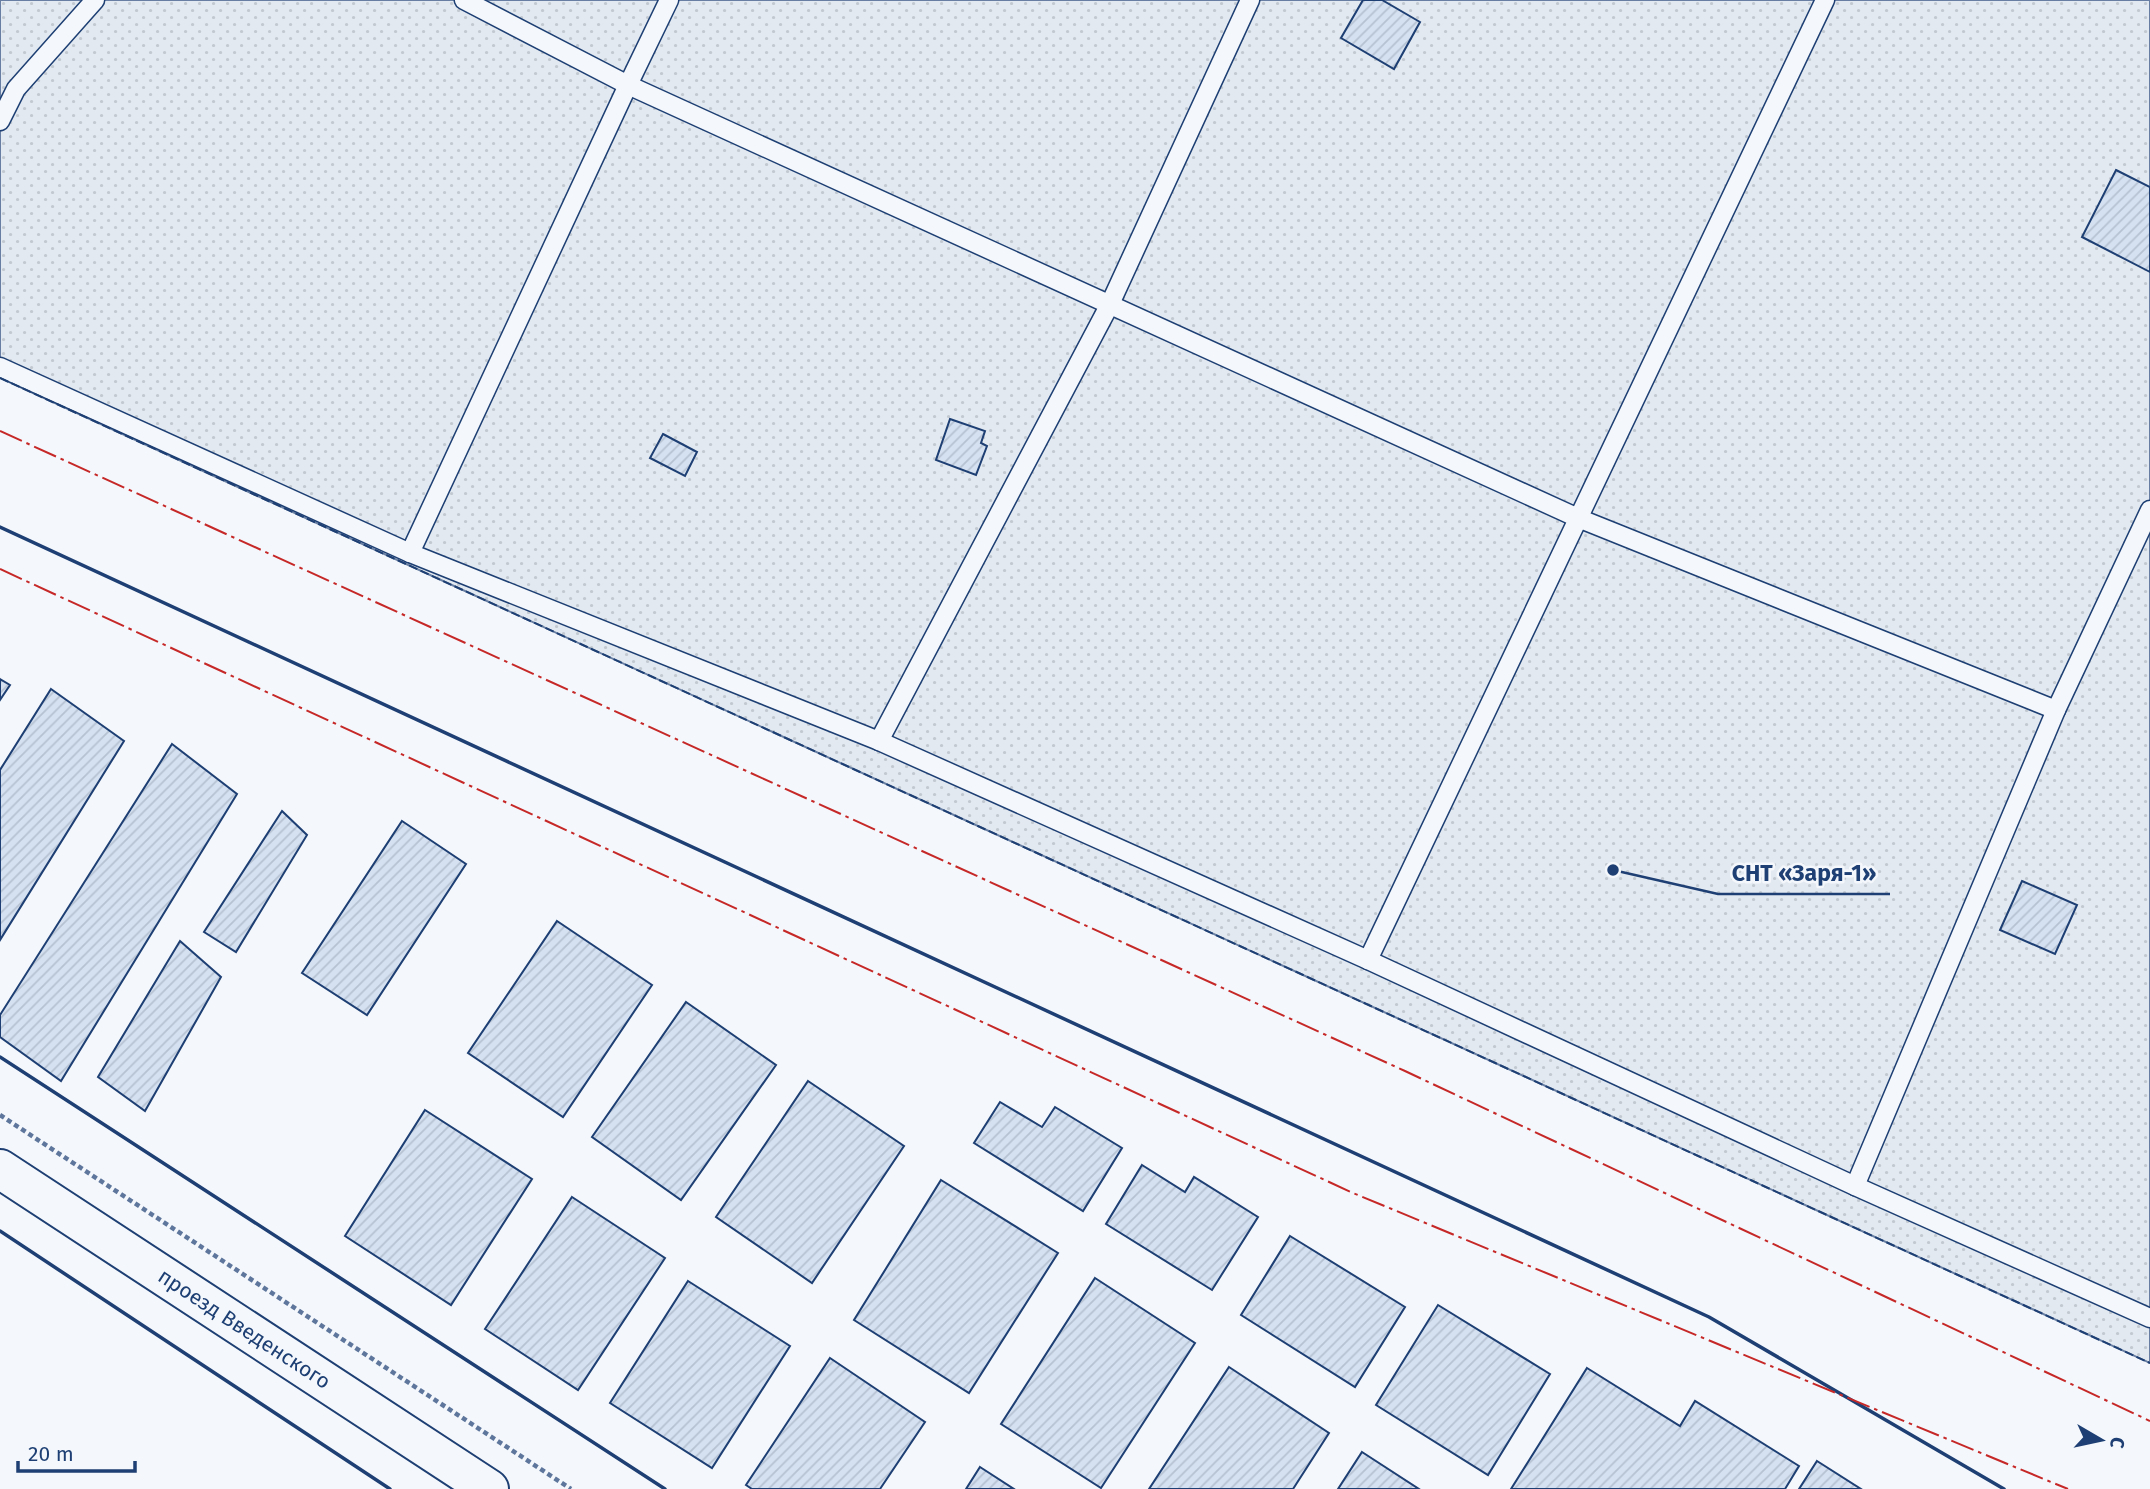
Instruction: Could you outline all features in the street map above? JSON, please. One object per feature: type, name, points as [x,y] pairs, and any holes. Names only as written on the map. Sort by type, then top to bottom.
[{"type":"street","name":"проезд Введенского","points":[[0,1169],[489,1489]]},
{"type":"lane","points":[[0,121],[16,89],[95,0]]},
{"type":"lane","points":[[464,0],[628,85],[1578,518],[2056,710]]},
{"type":"lane","points":[[410,553],[669,0]]},
{"type":"lane","points":[[879,741],[1110,304],[1250,0]]},
{"type":"lane","points":[[1368,960],[1825,0]]},
{"type":"lane","points":[[0,367],[410,553],[879,741],[1368,960],[1855,1186],[2150,1318]]},
{"type":"lane","points":[[1855,1186],[2056,710],[2150,510]]},
{"type":"path","points":[[0,1115],[571,1489]]},
{"type":"shaded area","points":[[0,0],[2150,0],[2150,1363],[0,378]]},
{"type":"building","points":[[1363,0],[1382,0],[1420,22],[1394,69],[1341,38]]},
{"type":"building","points":[[2116,170],[2150,187],[2150,272],[2082,237]]},
{"type":"building","points":[[950,419],[985,431],[981,443],[987,446],[976,475],[936,460]]},
{"type":"building","points":[[663,434],[697,452],[685,476],[650,458]]},
{"type":"building","points":[[0,679],[10,685],[0,700]]},
{"type":"building","points":[[51,689],[124,741],[0,940],[0,770]]},
{"type":"building","points":[[172,744],[237,794],[61,1081],[0,1037],[0,1015]]},
{"type":"building","points":[[282,811],[307,835],[236,952],[204,932]]},
{"type":"building","points":[[402,821],[466,864],[367,1015],[302,973]]},
{"type":"building","points":[[2022,881],[2077,905],[2055,954],[2000,930]]},
{"type":"building","points":[[557,921],[652,985],[563,1117],[468,1053]]},
{"type":"building","points":[[180,941],[221,977],[145,1111],[98,1077]]},
{"type":"building","points":[[686,1002],[776,1065],[681,1200],[592,1137]]},
{"type":"building","points":[[808,1081],[904,1146],[812,1283],[716,1217]]},
{"type":"building","points":[[1000,1102],[1042,1127],[1055,1107],[1122,1148],[1083,1211],[974,1143]]},
{"type":"building","points":[[425,1110],[532,1179],[451,1305],[345,1236]]},
{"type":"building","points":[[1142,1165],[1185,1192],[1194,1177],[1258,1217],[1212,1290],[1106,1224]]},
{"type":"building","points":[[941,1180],[1058,1253],[969,1393],[854,1320]]},
{"type":"building","points":[[572,1197],[665,1258],[578,1390],[485,1329]]},
{"type":"building","points":[[1290,1236],[1405,1307],[1355,1387],[1241,1315]]},
{"type":"building","points":[[1095,1278],[1195,1343],[1101,1488],[1001,1424]]},
{"type":"building","points":[[688,1281],[790,1346],[712,1468],[610,1403]]},
{"type":"building","points":[[1438,1305],[1550,1374],[1488,1475],[1376,1405]]},
{"type":"building","points":[[830,1358],[925,1422],[880,1489],[752,1489],[746,1485]]},
{"type":"building","points":[[1229,1367],[1329,1433],[1293,1489],[1149,1489]]},
{"type":"building","points":[[1587,1368],[1680,1426],[1695,1401],[1799,1466],[1785,1489],[1511,1489]]},
{"type":"building","points":[[1362,1452],[1419,1489],[1338,1489]]},
{"type":"building","points":[[1817,1461],[1861,1489],[1799,1489]]},
{"type":"building","points":[[980,1467],[1014,1489],[966,1489]]},
{"type":"fence","points":[[0,378],[2150,1363]]},
{"type":"wall","points":[[0,527],[1709,1317],[2004,1489]]},
{"type":"wall","points":[[0,1057],[665,1489]]},
{"type":"wall","points":[[0,1231],[390,1489]]},
{"type":"power","points":[[0,431],[1405,1071],[2150,1421]]},
{"type":"power","points":[[0,569],[1353,1193],[2068,1489]]},
{"type":"place","name":"СНТ «Заря-1»","points":[[1613,870]]}]
